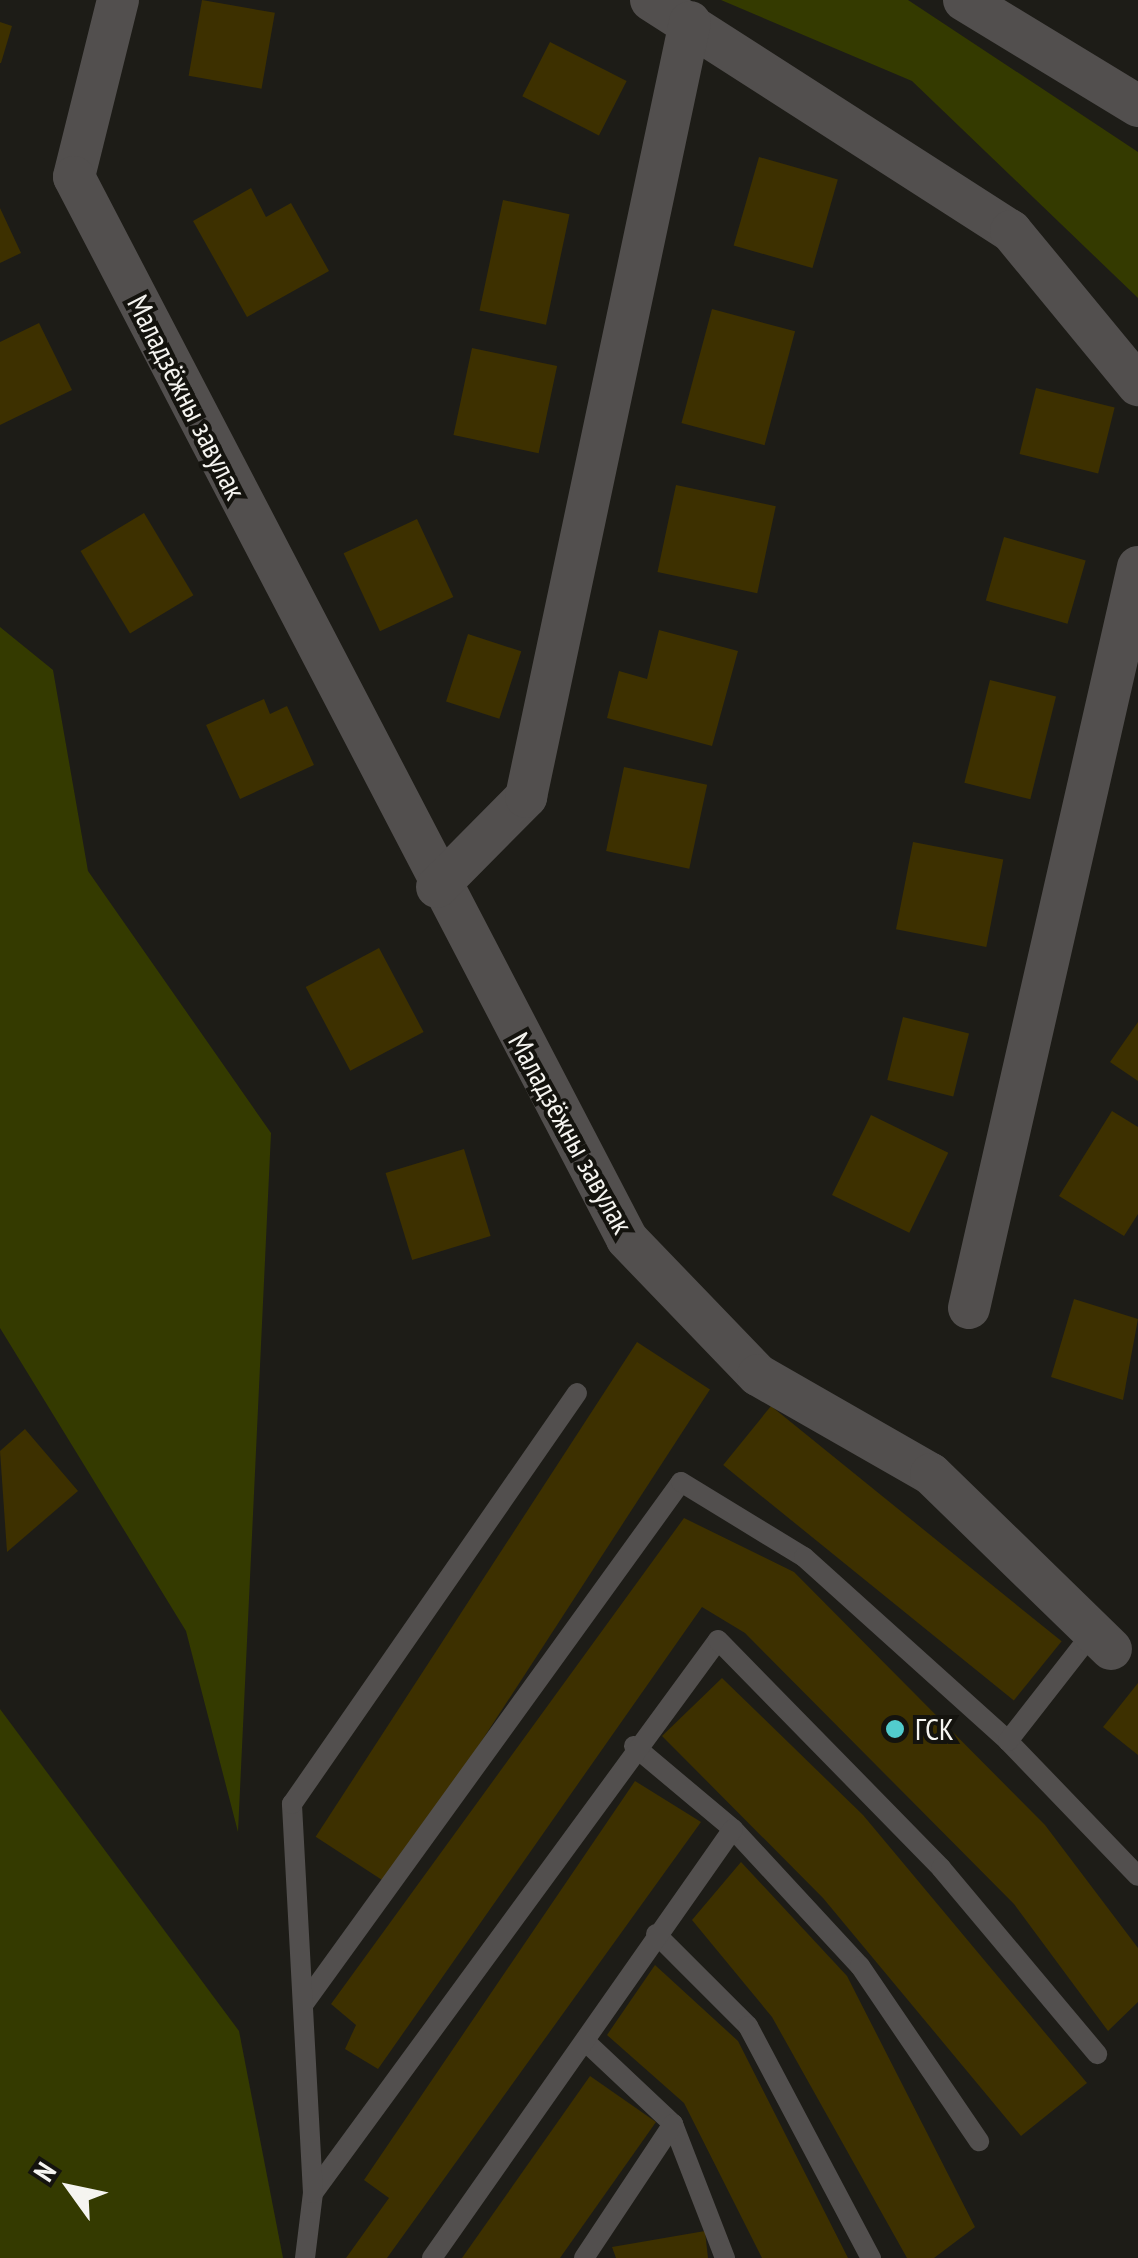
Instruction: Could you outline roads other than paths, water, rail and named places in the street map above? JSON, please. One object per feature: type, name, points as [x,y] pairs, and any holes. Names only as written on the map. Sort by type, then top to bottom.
[{"type":"street","name":"Маладзёжны завулак","points":[[118,0],[74,177],[438,887],[627,1240],[758,1375],[931,1474],[1100,1643]]},
{"type":"street","points":[[651,0],[1011,231],[1138,384]]},
{"type":"street","points":[[964,0],[1138,106]]},
{"type":"street","points":[[438,887],[526,798],[690,22]]},
{"type":"street","points":[[969,1308],[1138,567]]},
{"type":"lane","points":[[306,2258],[314,2193],[292,1804],[577,1393]]},
{"type":"lane","points":[[303,2006],[681,1482],[804,1558],[1008,1741],[1138,1876]]},
{"type":"lane","points":[[314,2193],[634,1746],[718,1640],[941,1868],[1097,2054]]},
{"type":"lane","points":[[1008,1741],[1100,1643]]},
{"type":"lane","points":[[634,1746],[733,1829],[860,1966],[980,2142]]},
{"type":"lane","points":[[432,2258],[733,1829]]},
{"type":"lane","points":[[656,1934],[748,2026],[870,2258]]},
{"type":"lane","points":[[586,2042],[673,2124],[725,2258]]},
{"type":"lane","points":[[584,2258],[673,2124]]},
{"type":"place","name":"ГСК","points":[[895,1729]]}]
